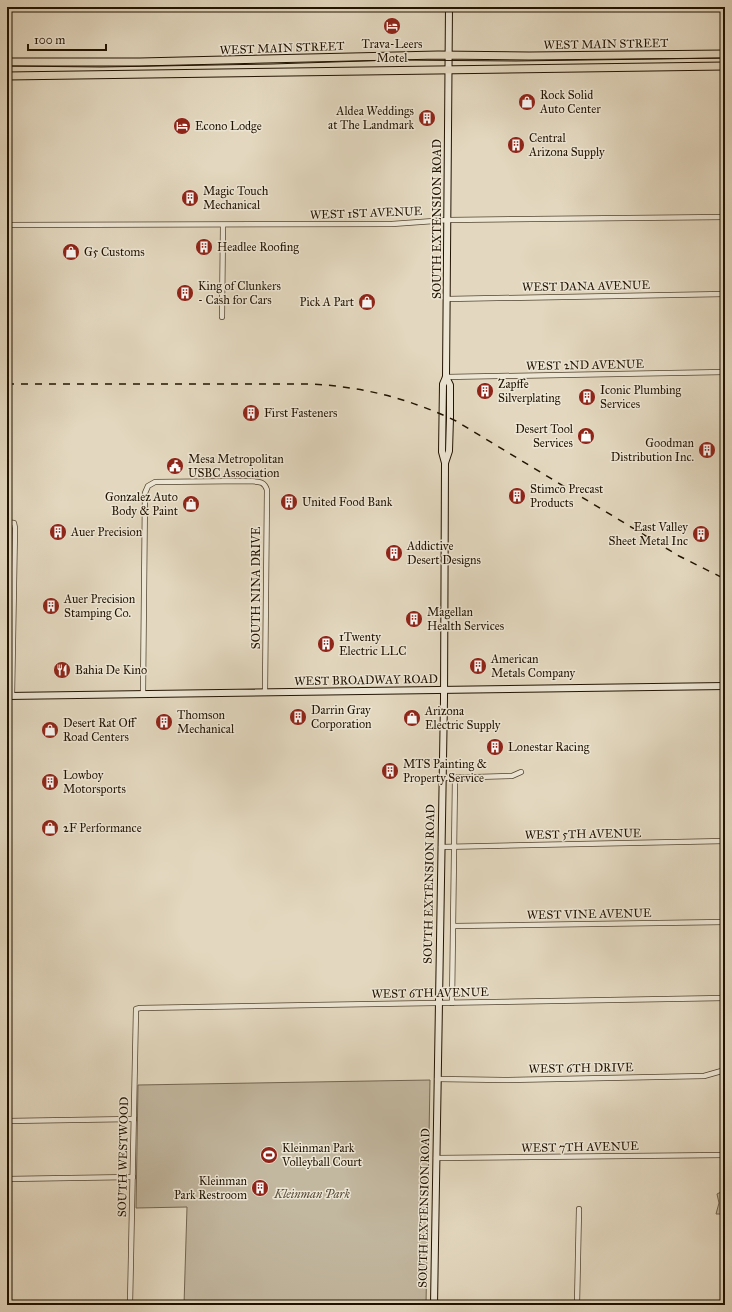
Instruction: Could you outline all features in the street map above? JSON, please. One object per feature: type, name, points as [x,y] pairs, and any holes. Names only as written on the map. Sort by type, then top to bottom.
[{"type":"main road","name":"WEST MAIN STREET","points":[[7,76],[449,62],[535,56],[725,54]]},
{"type":"main road","name":"WEST MAIN STREET","points":[[7,62],[449,62],[725,66]]},
{"type":"street","name":"SOUTH EXTENSION ROAD","points":[[434,1305],[440,847],[444,689],[445,463],[442,452],[443,384],[446,377],[449,7]]},
{"type":"street","name":"WEST 1ST AVENUE","points":[[7,225],[150,224],[223,226],[392,224],[448,220],[725,217]]},
{"type":"street","points":[[222,317],[223,226]]},
{"type":"street","name":"WEST DANA AVENUE","points":[[447,298],[725,294]]},
{"type":"street","name":"WEST 2ND AVENUE","points":[[446,377],[725,372]]},
{"type":"street","name":"SOUTH NINA DRIVE","points":[[143,694],[145,493],[148,486],[154,482],[213,481],[262,482],[267,490],[265,692]]},
{"type":"street","points":[[7,522],[14,523],[15,533],[10,696]]},
{"type":"street","name":"WEST BROADWAY ROAD","points":[[10,696],[725,686]]},
{"type":"street","points":[[442,778],[512,776],[521,772]]},
{"type":"street","name":"SOUTH EXTENSION ROAD","points":[[452,1003],[455,778]]},
{"type":"street","name":"WEST 5TH AVENUE","points":[[440,847],[725,841]]},
{"type":"street","name":"WEST VINE AVENUE","points":[[454,926],[725,922]]},
{"type":"street","name":"WEST 6TH AVENUE","points":[[136,1009],[725,998]]},
{"type":"street","name":"SOUTH WESTWOOD","points":[[130,1305],[136,1009]]},
{"type":"street","name":"WEST 6TH DRIVE","points":[[437,1079],[504,1080],[704,1076],[725,1070]]},
{"type":"street","points":[[7,1121],[134,1119]]},
{"type":"street","name":"WEST 7TH AVENUE","points":[[436,1158],[725,1155]]},
{"type":"street","points":[[7,1179],[133,1177]]},
{"type":"street","points":[[577,1305],[579,1209]]},
{"type":"green space","name":"Kleinman Park","points":[[430,1080],[426,1305],[184,1305],[187,1207],[136,1208],[138,1085]]},
{"type":"green space","points":[[723,1191],[725,1192],[725,1214],[716,1214],[719,1203],[717,1194]]},
{"type":"tram line","points":[[7,66],[101,67],[395,60],[516,61],[725,58]]},
{"type":"railway","points":[[7,384],[308,384],[346,387],[384,395],[420,406],[456,421],[679,556],[725,579]]},
{"type":"place","name":"Trava-Leers Motel","points":[[392,26]]},
{"type":"place","name":"Rock Solid Auto Center","points":[[527,102]]},
{"type":"place","name":"Aldea Weddings at The Landmark","points":[[427,118]]},
{"type":"place","name":"Econo Lodge","points":[[182,126]]},
{"type":"place","name":"Central Arizona Supply","points":[[516,145]]},
{"type":"place","name":"Magic Touch Mechanical","points":[[190,198]]},
{"type":"place","name":"Headlee Roofing","points":[[204,247]]},
{"type":"place","name":"G5 Customs","points":[[71,252]]},
{"type":"place","name":"King of Clunkers - Cash for Cars","points":[[185,293]]},
{"type":"place","name":"Pick A Part","points":[[367,302]]},
{"type":"place","name":"Zapffe Silverplating","points":[[485,391]]},
{"type":"place","name":"Iconic Plumbing Services","points":[[587,397]]},
{"type":"place","name":"First Fasteners","points":[[251,413]]},
{"type":"place","name":"Desert Tool Services","points":[[586,436]]},
{"type":"place","name":"Goodman Distribution Inc.","points":[[707,450]]},
{"type":"place","name":"Mesa Metropolitan USBC Association","points":[[175,466]]},
{"type":"place","name":"Stimco Precast Products","points":[[517,496]]},
{"type":"place","name":"United Food Bank","points":[[289,502]]},
{"type":"place","name":"Gonzalez Auto Body & Paint","points":[[191,504]]},
{"type":"place","name":"Auer Precision","points":[[58,532]]},
{"type":"place","name":"East Valley Sheet Metal Inc","points":[[701,534]]},
{"type":"place","name":"Addictive Desert Designs","points":[[394,553]]},
{"type":"place","name":"Auer Precision Stamping Co.","points":[[51,606]]},
{"type":"place","name":"Magellan Health Services","points":[[414,619]]},
{"type":"place","name":"1Twenty Electric LLC","points":[[326,644]]},
{"type":"place","name":"American Metals Company","points":[[478,666]]},
{"type":"place","name":"Bahia De Kino","points":[[62,670]]},
{"type":"place","name":"Darrin Gray Corporation","points":[[298,717]]},
{"type":"place","name":"Arizona Electric Supply","points":[[412,718]]},
{"type":"place","name":"Thomson Mechanical","points":[[164,722]]},
{"type":"place","name":"Desert Rat Off Road Centers","points":[[50,730]]},
{"type":"place","name":"Lonestar Racing","points":[[495,747]]},
{"type":"place","name":"MTS Painting & Property Service","points":[[390,771]]},
{"type":"place","name":"Lowboy Motorsports","points":[[50,782]]},
{"type":"place","name":"2F Performance","points":[[50,828]]},
{"type":"place","name":"Kleinman Park Volleyball Court","points":[[269,1155]]},
{"type":"place","name":"Kleinman Park Restroom","points":[[260,1188]]}]
